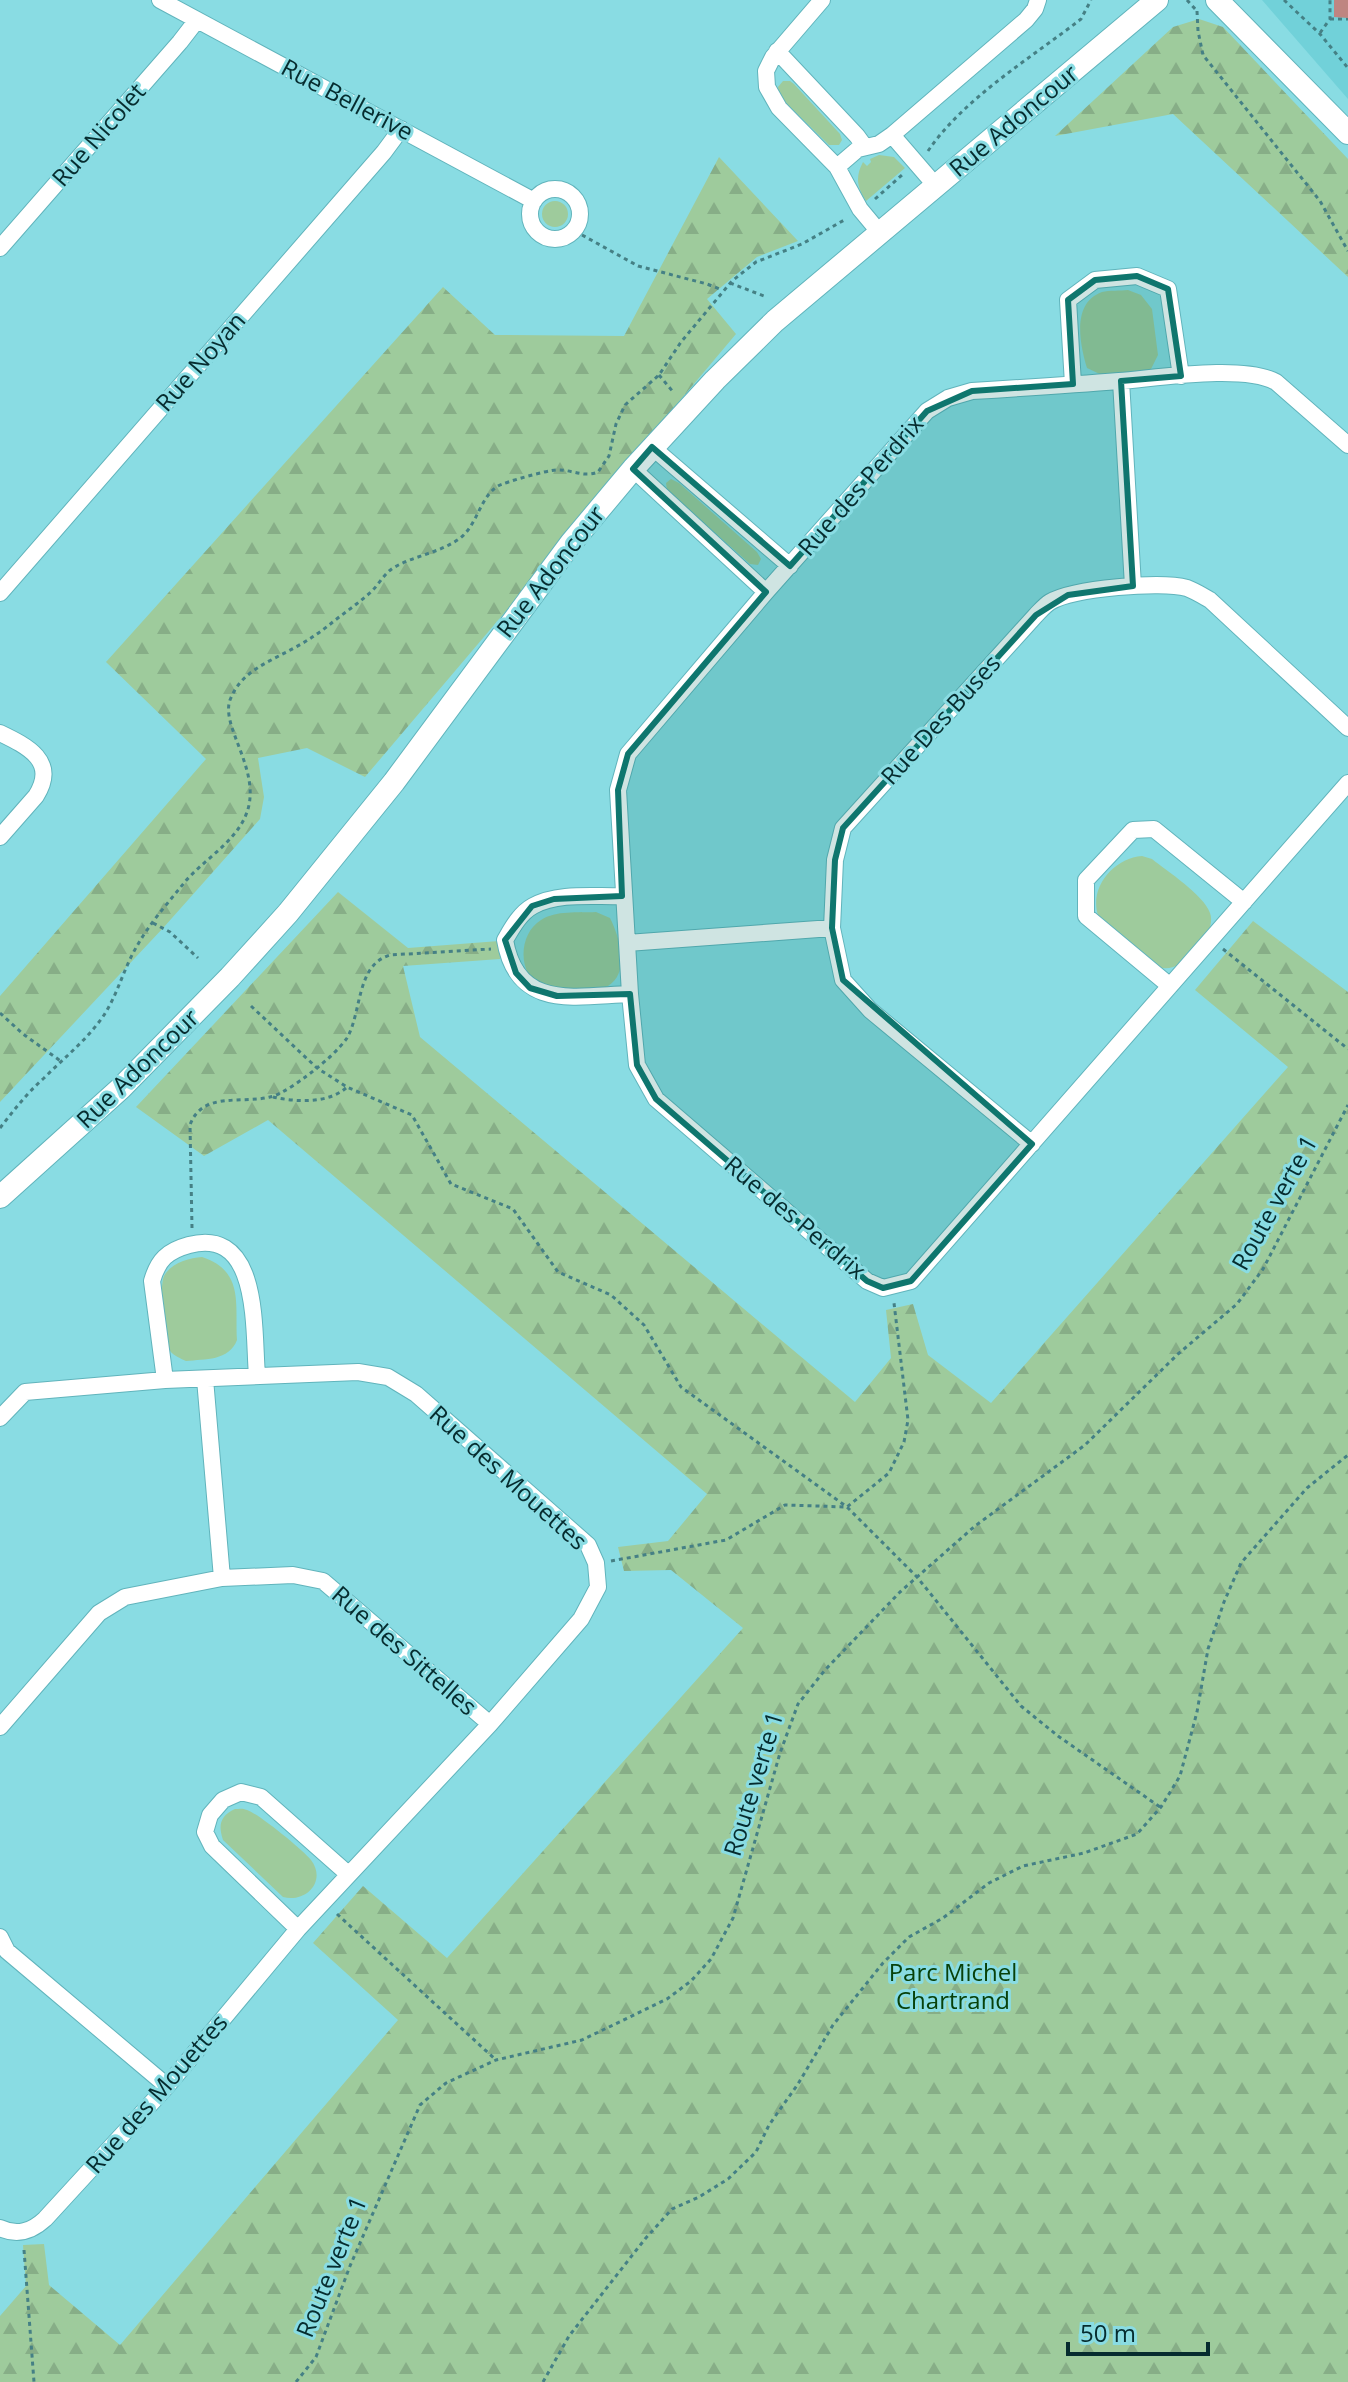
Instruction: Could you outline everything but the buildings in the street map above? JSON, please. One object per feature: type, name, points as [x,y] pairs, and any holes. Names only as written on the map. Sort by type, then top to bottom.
[{"type":"street","name":"Rue Bellerive","points":[[160,0],[534,201]]},
{"type":"street","points":[[822,0],[777,51],[766,71],[769,93],[779,108],[837,167],[860,209],[880,233]]},
{"type":"street","points":[[837,167],[852,153],[879,144],[892,135],[1026,20],[1038,0]]},
{"type":"street","name":"Rue Adoncour","points":[[0,1197],[148,1062],[253,953],[394,782],[544,578],[652,447],[745,349],[1157,0]]},
{"type":"street","points":[[1217,0],[1348,133]]},
{"type":"street","name":"Rue Nicolet","points":[[0,248],[197,20]]},
{"type":"street","points":[[777,51],[865,147]]},
{"type":"street","name":"Rue Noyan","points":[[0,593],[401,129]]},
{"type":"street","points":[[892,135],[936,186]]},
{"type":"street","points":[[1073,384],[1068,300],[1095,280],[1137,276],[1168,289],[1181,376]]},
{"type":"street","name":"Rue des Perdrix","points":[[1348,445],[1276,382],[1248,373],[972,391],[948,398],[927,411],[766,592],[628,754],[618,790],[622,896],[637,1065],[656,1099],[867,1281],[883,1288],[911,1281],[1348,783]]},
{"type":"street","points":[[1121,381],[1133,586]]},
{"type":"street","name":"Rue des Perdrix","points":[[652,447],[790,566]]},
{"type":"street","points":[[633,469],[766,592]]},
{"type":"street","name":"Rue Des Buses","points":[[1032,1144],[861,1000],[843,980],[832,928],[835,860],[843,828],[1049,602],[1068,595],[1133,586],[1190,589],[1210,600],[1348,728]]},
{"type":"street","points":[[0,733],[30,749],[42,766],[43,773],[40,789],[0,837]]},
{"type":"street","points":[[1170,986],[1086,916],[1086,880],[1133,830],[1154,829],[1244,902]]},
{"type":"street","points":[[622,896],[554,899],[532,906],[517,921],[505,940],[516,973],[530,988],[557,996],[630,994]]},
{"type":"street","points":[[627,943],[832,928]]},
{"type":"street","points":[[165,1380],[152,1281],[156,1266],[169,1251],[193,1244],[221,1246],[238,1257],[249,1282],[257,1375]]},
{"type":"street","name":"Rue des Mouettes","points":[[0,1418],[25,1392],[257,1375],[358,1372],[388,1377],[416,1394],[588,1545],[596,1563],[598,1587],[581,1619],[490,1724],[323,1901],[167,2086],[45,2219],[23,2232]]},
{"type":"street","points":[[205,1379],[222,1578]]},
{"type":"street","name":"Rue des Sittelles","points":[[0,1727],[99,1613],[125,1597],[222,1578],[293,1575],[323,1581],[490,1724]]},
{"type":"street","points":[[298,1929],[212,1846],[205,1832],[210,1815],[223,1800],[241,1792],[261,1797],[348,1874]]},
{"type":"street","points":[[0,1937],[7,1951],[167,2086]]},
{"type":"street","points":[[0,2228],[8,2232],[23,2232]]},
{"type":"path","name":"Rue Adoncour","points":[[925,155],[964,109],[1081,19],[1091,0]]},
{"type":"path","points":[[1187,0],[1197,11],[1203,55],[1320,201],[1348,251]]},
{"type":"path","points":[[1284,0],[1320,34],[1348,68]]},
{"type":"path","points":[[1320,34],[1330,19],[1330,0]]},
{"type":"path","points":[[1330,19],[1348,19]]},
{"type":"path","points":[[869,203],[907,171]]},
{"type":"path","name":"Rue Adoncour","points":[[0,1128],[31,1090],[84,1040],[107,1011],[136,947],[153,923],[185,882],[233,835],[245,817],[249,779],[231,723],[229,704],[234,690],[243,679],[252,670],[312,638],[367,595],[392,569],[458,540],[470,528],[485,500],[498,486],[551,470],[584,475],[598,472],[609,456],[616,424],[625,405],[659,375],[681,342],[730,283],[756,262],[802,244],[851,216]]},
{"type":"path","points":[[582,235],[638,266],[723,291]]},
{"type":"path","points":[[730,283],[764,296]]},
{"type":"path","points":[[659,375],[676,396]]},
{"type":"path","points":[[153,923],[170,932],[198,958]]},
{"type":"path","points":[[1211,939],[1348,1049]]},
{"type":"path","points":[[273,1097],[317,1068],[345,1040],[367,976],[373,964],[382,958],[506,948]]},
{"type":"path","points":[[251,1006],[317,1068],[347,1087],[412,1115],[451,1184],[513,1209],[558,1272],[611,1295],[644,1325],[681,1387],[847,1507],[917,1577],[1021,1706],[1058,1736],[1161,1807]]},
{"type":"path","points":[[0,1013],[62,1062]]},
{"type":"path","points":[[193,1244],[190,1125],[197,1111],[219,1102],[273,1097],[322,1099],[341,1093],[347,1087]]},
{"type":"path","name":"Route verte 1","points":[[296,2382],[316,2357],[350,2266],[420,2105],[446,2083],[496,2060],[582,2040],[667,1999],[691,1981],[711,1959],[733,1918],[780,1753],[798,1704],[825,1670],[917,1577],[975,1526],[1085,1445],[1178,1354],[1237,1304],[1263,1269],[1348,1105]]},
{"type":"path","points":[[596,1563],[726,1540],[785,1505],[847,1507],[889,1473],[904,1442],[908,1420],[892,1287]]},
{"type":"path","points":[[543,2382],[569,2336],[672,2209],[728,2179],[756,2152],[769,2125],[833,2025],[883,1963],[909,1937],[943,1918],[989,1883],[1023,1866],[1084,1853],[1137,1834],[1161,1807],[1180,1776],[1197,1712],[1208,1649],[1241,1563],[1307,1488],[1348,1455]]},
{"type":"path","points":[[323,1901],[496,2060]]},
{"type":"path","points":[[23,2232],[34,2382]]},
{"type":"highlighted area","points":[[1137,276],[1168,289],[1181,376],[1121,381],[1133,586],[1068,595],[1036,615],[843,828],[835,860],[832,928],[843,980],[1032,1144],[911,1281],[883,1288],[867,1281],[656,1099],[637,1065],[630,994],[557,996],[530,988],[516,973],[505,940],[532,906],[554,899],[622,896],[618,790],[628,754],[766,592],[633,469],[652,447],[790,566],[927,411],[972,391],[1073,384],[1068,300],[1095,280]]},
{"type":"shaded area","points":[[1262,0],[1348,0],[1348,99]]},
{"type":"green space","points":[[1199,19],[1223,27],[1348,159],[1348,277],[1173,114],[1055,136],[1173,27]]},
{"type":"green space","points":[[783,81],[794,84],[840,134],[842,140],[839,145],[829,145],[779,96],[778,87]]},
{"type":"green space","points":[[879,155],[894,157],[905,168],[866,201],[859,186],[859,172],[863,162],[867,166],[870,159]]},
{"type":"green space","points":[[719,157],[798,241],[757,257],[707,299],[736,334],[365,777],[307,748],[258,758],[264,797],[260,819],[0,1102],[0,996],[206,759],[106,662],[443,287],[495,335],[624,336]]},
{"type":"green space","points":[[555,201],[564,205],[568,214],[564,223],[555,227],[546,223],[542,214],[546,205]]},
{"type":"green space","points":[[1128,290],[1141,295],[1152,309],[1158,355],[1151,369],[1139,375],[1106,377],[1087,368],[1080,337],[1082,315],[1092,297],[1102,292]]},
{"type":"green space","points":[[671,479],[757,552],[761,559],[758,565],[750,564],[667,490],[666,483]]},
{"type":"green space","points":[[1142,856],[1152,859],[1184,884],[1201,899],[1210,913],[1211,922],[1203,942],[1187,959],[1168,968],[1159,967],[1146,958],[1098,915],[1097,894],[1106,876],[1122,862]]},
{"type":"green space","name":"Parc Michel Chartrand","points":[[338,892],[408,948],[499,941],[500,959],[403,966],[420,1037],[855,1402],[891,1358],[886,1310],[913,1304],[928,1355],[991,1403],[1288,1067],[1195,990],[1253,921],[1348,992],[1348,2382],[0,2382],[0,2316],[26,2286],[23,2245],[44,2244],[49,2285],[120,2345],[398,2020],[313,1943],[363,1886],[447,1958],[743,1628],[671,1570],[624,1571],[618,1547],[668,1541],[707,1494],[268,1120],[204,1156],[136,1107]]},
{"type":"green space","points":[[596,912],[610,918],[617,934],[621,963],[615,980],[602,988],[564,992],[546,989],[534,981],[528,973],[524,954],[533,926],[553,915]]},
{"type":"green space","points":[[202,1257],[215,1263],[231,1280],[236,1301],[237,1340],[222,1355],[186,1361],[170,1351],[165,1337],[163,1282],[167,1271],[176,1265]]},
{"type":"green space","points":[[235,1809],[245,1809],[261,1818],[311,1860],[317,1875],[312,1889],[299,1897],[283,1897],[223,1840],[222,1822]]}]
